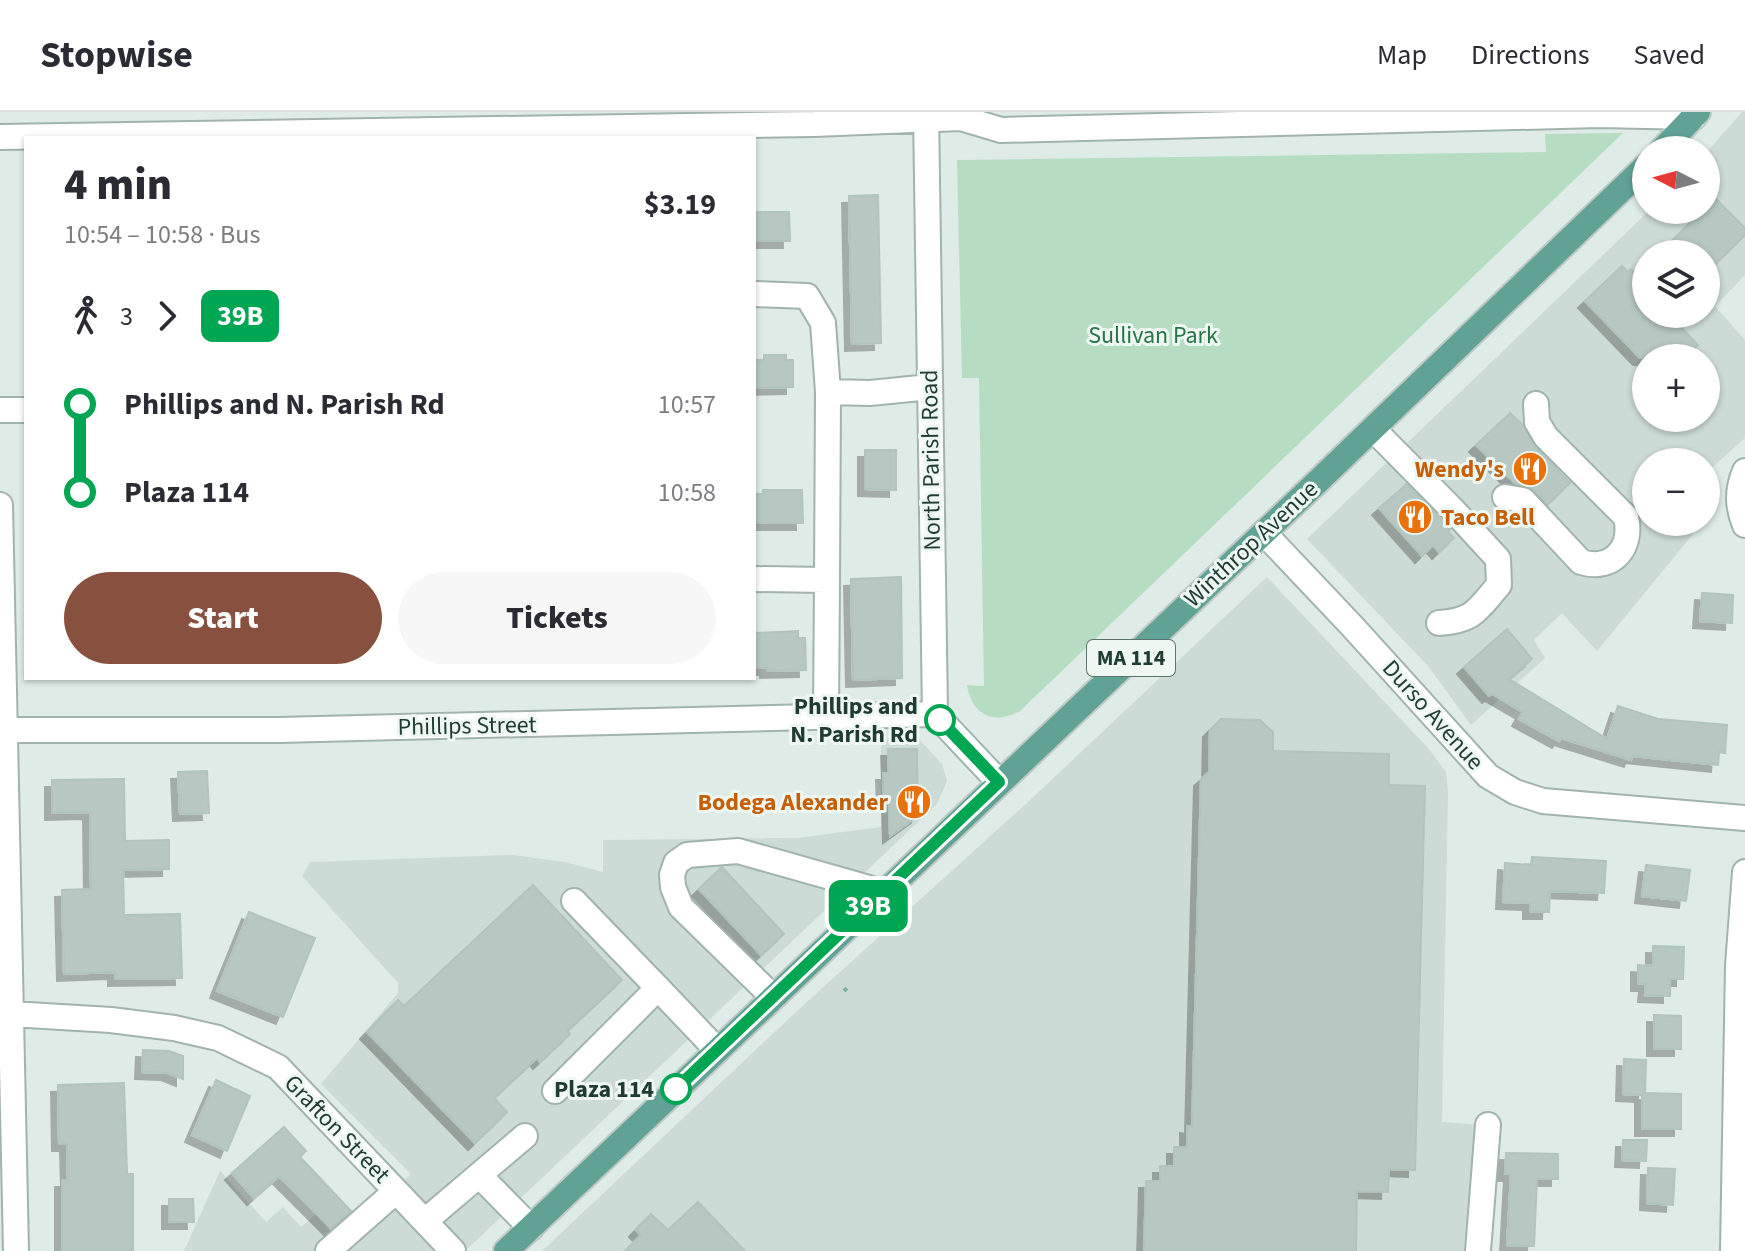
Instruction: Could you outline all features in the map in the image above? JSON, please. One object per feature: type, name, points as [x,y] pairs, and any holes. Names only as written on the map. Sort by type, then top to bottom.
[{"type":"main road","points":[[1675,136],[1696,114]]},
{"type":"main road","name":"Winthrop Avenue","points":[[506,1251],[1264,533],[1632,179]]},
{"type":"street","points":[[0,137],[269,122],[926,116],[961,118],[1001,130],[1696,114]]},
{"type":"street","name":"North Parish Road","points":[[926,116],[935,714]]},
{"type":"street","points":[[756,294],[807,296],[823,323],[828,392],[826,716]]},
{"type":"street","points":[[828,392],[870,393],[930,387]]},
{"type":"street","points":[[1505,497],[1523,500],[1581,562],[1595,566],[1610,561],[1624,547],[1630,532],[1626,517],[1546,437],[1537,422],[1536,404]]},
{"type":"street","points":[[0,410],[24,410]]},
{"type":"street","points":[[1373,429],[1498,559],[1499,585],[1481,606],[1463,621],[1439,623]]},
{"type":"street","points":[[1742,519],[1738,489],[1745,471]]},
{"type":"street","points":[[0,505],[16,1251]]},
{"type":"street","name":"Durso Avenue","points":[[1264,533],[1488,776],[1515,792],[1543,801],[1745,818]]},
{"type":"street","points":[[756,579],[827,580]]},
{"type":"street","points":[[935,714],[999,782]]},
{"type":"street","name":"Phillips Street","points":[[3,730],[279,730],[935,714]]},
{"type":"street","points":[[773,997],[681,907],[673,887],[672,875],[676,863],[687,855],[738,851],[883,892]]},
{"type":"street","points":[[1733,1251],[1738,966],[1745,872]]},
{"type":"street","points":[[574,901],[717,1050]]},
{"type":"street","points":[[555,1091],[658,988]]},
{"type":"street","name":"Grafton Street","points":[[11,1014],[111,1020],[174,1028],[218,1038],[278,1067],[453,1251]]},
{"type":"street","points":[[1478,1251],[1488,1125]]},
{"type":"street","points":[[425,1221],[525,1136]]},
{"type":"street","points":[[479,1175],[531,1228]]},
{"type":"street","points":[[328,1251],[396,1191]]},
{"type":"path","points":[[844,991],[851,984]]},
{"type":"shaded area","points":[[1745,112],[1745,275],[1720,301],[1720,240],[1632,240],[1632,328],[1720,328],[1720,312],[1745,340],[1745,438],[1720,460],[1720,448],[1632,448],[1632,536],[1691,536],[1597,651],[1562,613],[1534,640],[1545,658],[1471,725],[1428,666],[1307,539],[1635,224],[1720,224],[1720,137]]},
{"type":"shaded area","points":[[1267,577],[1428,748],[1446,772],[1442,1122],[1488,1125],[1475,1251],[542,1251],[798,1010],[1028,802]]},
{"type":"shaded area","points":[[881,738],[919,739],[942,764],[947,781],[937,804],[465,1251],[184,1251],[220,1171],[266,1222],[283,1207],[301,1227],[316,1214],[337,1239],[411,1174],[321,1084],[398,993],[398,983],[302,876],[310,862],[513,855],[565,862],[603,872],[603,840],[798,838],[881,827]]},
{"type":"green space","name":"Sullivan Park","points":[[1623,133],[1020,711],[993,717],[979,710],[969,695],[967,685],[984,686],[979,378],[962,378],[957,160],[1546,152],[1545,134]]},
{"type":"building","points":[[878,195],[881,343],[852,344],[849,196]]},
{"type":"building","points":[[1720,203],[1745,228],[1745,235],[1720,259],[1720,240],[1673,240],[1689,224],[1720,224]]},
{"type":"building","points":[[756,212],[789,212],[790,241],[756,241]]},
{"type":"building","points":[[1622,266],[1628,272],[1631,269],[1632,328],[1682,328],[1697,344],[1632,344],[1632,350],[1585,301]]},
{"type":"building","points":[[764,355],[786,355],[786,360],[793,360],[793,387],[756,388],[756,360],[764,360]]},
{"type":"building","name":"Wendy's","points":[[1510,413],[1523,425],[1535,447],[1570,483],[1548,504],[1533,489],[1515,483],[1476,445]]},
{"type":"building","points":[[865,450],[896,450],[896,490],[865,489]]},
{"type":"building","name":"Taco Bell","points":[[1407,484],[1450,529],[1448,532],[1454,538],[1439,552],[1433,545],[1422,556],[1379,508]]},
{"type":"building","points":[[763,490],[802,490],[803,523],[756,523],[756,494],[763,494]]},
{"type":"building","points":[[901,577],[902,678],[853,680],[851,579]]},
{"type":"building","points":[[1702,593],[1733,595],[1732,623],[1700,621]]},
{"type":"building","points":[[1507,629],[1532,659],[1509,679],[1607,739],[1618,706],[1658,719],[1727,725],[1725,753],[1719,752],[1718,765],[1632,756],[1631,760],[1561,738],[1559,741],[1519,719],[1523,712],[1492,694],[1489,696],[1464,667]]},
{"type":"building","points":[[798,631],[798,638],[805,638],[806,670],[767,671],[767,668],[756,668],[756,633]]},
{"type":"building","points":[[1221,719],[1260,720],[1273,732],[1273,751],[1389,754],[1389,785],[1425,786],[1415,1170],[1389,1169],[1388,1192],[1357,1191],[1356,1251],[1144,1251],[1146,1181],[1160,1181],[1160,1166],[1174,1166],[1174,1147],[1187,1147],[1187,1126],[1192,1127],[1201,779],[1209,772],[1210,730]]},
{"type":"building","points":[[888,749],[917,749],[918,816],[890,836],[889,800],[884,800],[883,773],[889,773]]},
{"type":"building","points":[[207,771],[209,813],[180,814],[178,772]]},
{"type":"building","points":[[124,779],[125,841],[169,840],[169,869],[123,870],[124,915],[180,914],[182,978],[115,979],[115,972],[64,974],[62,890],[91,889],[90,812],[52,813],[52,780]]},
{"type":"building","points":[[1532,857],[1606,861],[1604,893],[1550,891],[1549,912],[1530,912],[1530,903],[1503,902],[1505,863],[1531,865]]},
{"type":"building","points":[[1646,865],[1690,870],[1686,901],[1642,896]]},
{"type":"building","points":[[722,867],[784,934],[761,955],[699,889]]},
{"type":"building","points":[[533,885],[622,980],[567,1031],[570,1034],[540,1062],[537,1058],[494,1098],[507,1112],[475,1143],[367,1032],[398,1000],[404,1006]]},
{"type":"building","points":[[249,912],[315,938],[283,1017],[217,991]]},
{"type":"building","points":[[1653,946],[1684,947],[1683,979],[1670,979],[1670,996],[1645,995],[1646,984],[1638,984],[1638,965],[1653,966]]},
{"type":"building","points":[[1654,1015],[1681,1016],[1681,1049],[1654,1049]]},
{"type":"building","points":[[143,1050],[169,1051],[183,1056],[183,1079],[168,1073],[142,1072]]},
{"type":"building","points":[[1624,1059],[1646,1060],[1645,1093],[1681,1094],[1681,1129],[1642,1129],[1642,1095],[1623,1094]]},
{"type":"building","points":[[216,1080],[250,1096],[227,1151],[192,1135]]},
{"type":"building","points":[[124,1083],[127,1174],[133,1174],[133,1251],[62,1251],[62,1180],[68,1180],[67,1144],[59,1144],[58,1085]]},
{"type":"building","points":[[284,1127],[306,1151],[300,1157],[351,1211],[331,1228],[279,1176],[254,1198],[232,1173]]},
{"type":"building","points":[[1623,1140],[1647,1140],[1646,1161],[1622,1160]]},
{"type":"building","points":[[1506,1153],[1558,1154],[1558,1179],[1537,1179],[1534,1246],[1507,1245],[1511,1174],[1505,1174]]},
{"type":"building","points":[[1648,1168],[1675,1169],[1673,1205],[1647,1203]]},
{"type":"building","points":[[169,1199],[193,1199],[194,1222],[169,1222]]},
{"type":"building","points":[[698,1202],[745,1251],[625,1251],[641,1235],[636,1230],[651,1214],[668,1230]]},
{"type":"bus line","name":"39B","points":[[676,1089],[999,782],[940,720]]},
{"type":"place","name":"Wendy's","points":[[1530,469]]},
{"type":"place","name":"Taco Bell","points":[[1415,517]]},
{"type":"place","name":"Phillips and N. Parish Rd","points":[[940,720]]},
{"type":"place","name":"Bodega Alexander","points":[[914,802]]},
{"type":"place","name":"Plaza 114","points":[[676,1089]]}]
